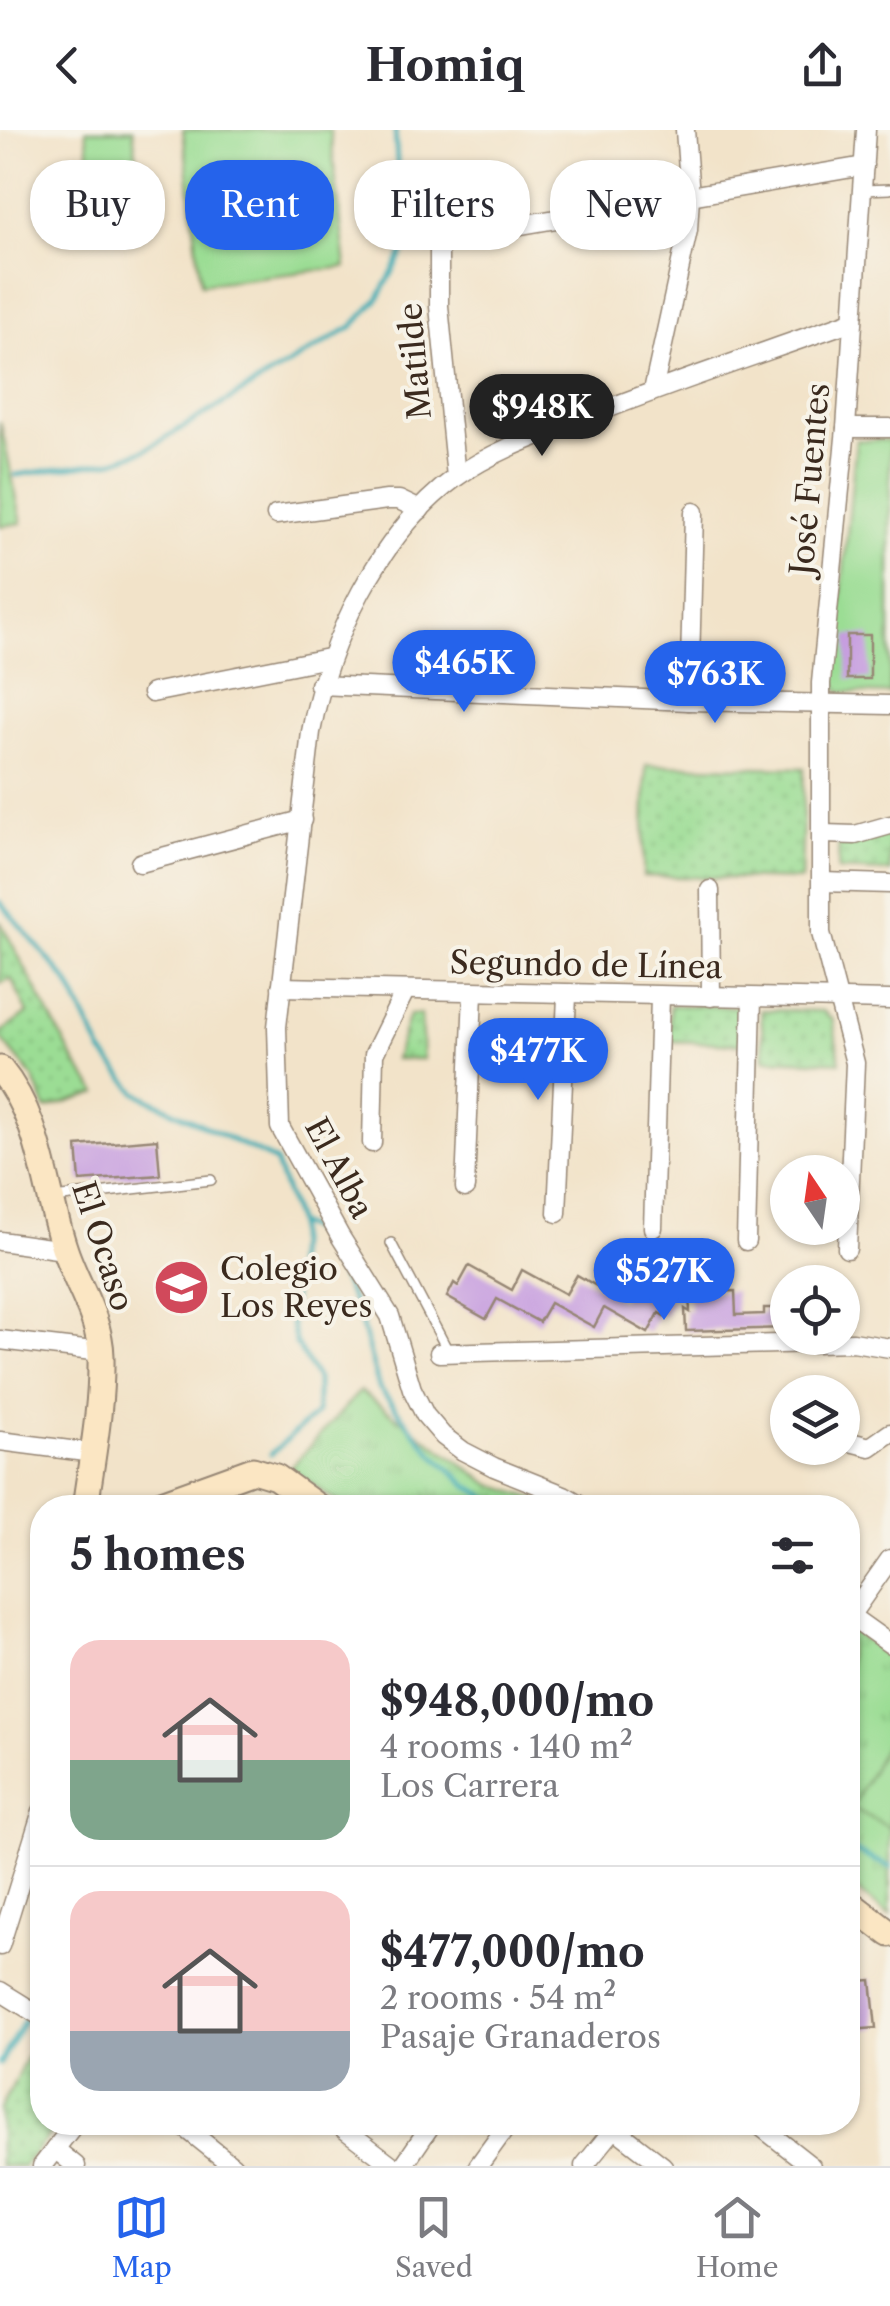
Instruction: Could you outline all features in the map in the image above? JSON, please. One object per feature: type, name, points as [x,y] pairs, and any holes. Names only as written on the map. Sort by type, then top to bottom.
[{"type":"street","points":[[685,130],[687,160]]},
{"type":"street","name":"José Fuentes","points":[[847,1249],[855,1062],[821,933],[821,683],[846,428],[866,130]]},
{"type":"street","points":[[696,195],[864,166]]},
{"type":"street","name":"Matilde","points":[[456,478],[439,306],[439,239],[550,220]]},
{"type":"street","points":[[653,391],[684,250]]},
{"type":"street","points":[[852,321],[515,444],[456,478],[395,539],[328,658],[320,686],[689,702],[890,704]]},
{"type":"street","points":[[846,428],[890,428]]},
{"type":"street","points":[[276,515],[387,500],[399,500],[420,510]]},
{"type":"street","points":[[689,702],[694,512]]},
{"type":"street","points":[[152,693],[328,658]]},
{"type":"street","name":"El Alba","points":[[320,686],[311,732],[281,987],[276,1065],[280,1127],[390,1316],[412,1388],[425,1415],[463,1451],[494,1468],[564,1495]]},
{"type":"street","points":[[140,862],[302,820]]},
{"type":"street","points":[[824,834],[855,835],[890,825]]},
{"type":"street","points":[[822,882],[890,884]]},
{"type":"street","points":[[710,890],[711,997]]},
{"type":"street","name":"Segundo de Línea","points":[[281,987],[890,1000]]},
{"type":"street","points":[[372,1143],[374,1054],[405,991]]},
{"type":"street","points":[[466,1188],[473,992]]},
{"type":"street","points":[[557,1213],[567,996]]},
{"type":"street","points":[[654,1228],[660,997]]},
{"type":"street","points":[[746,1241],[752,998]]},
{"type":"street","name":"El Ocaso","points":[[0,1069],[10,1104],[36,1134],[64,1250],[88,1306],[101,1352],[101,1396],[87,1495]]},
{"type":"street","points":[[0,1241],[64,1250]]},
{"type":"street","points":[[0,1340],[101,1352]]},
{"type":"street","points":[[444,1353],[853,1342],[890,1348]]},
{"type":"street","points":[[860,1444],[870,1447],[890,1433]]},
{"type":"street","points":[[0,1441],[93,1453]]},
{"type":"street","points":[[184,1495],[254,1470],[276,1477],[301,1495]]},
{"type":"street","points":[[860,1600],[890,1558]]},
{"type":"street","points":[[860,1623],[890,1644]]},
{"type":"street","points":[[0,1946],[30,1872]]},
{"type":"street","points":[[860,1915],[890,1934]]},
{"type":"street","points":[[0,1991],[30,2010]]},
{"type":"street","points":[[42,2166],[66,2135]]},
{"type":"street","points":[[190,2135],[212,2160],[233,2166]]},
{"type":"street","points":[[352,2135],[394,2166]]},
{"type":"street","points":[[403,2166],[424,2135]]},
{"type":"street","points":[[478,2166],[501,2135]]},
{"type":"street","points":[[584,2166],[604,2135]]},
{"type":"street","points":[[622,2135],[662,2166]]},
{"type":"street","points":[[772,2135],[811,2166]]},
{"type":"street","points":[[55,2149],[76,2166]]},
{"type":"lane","points":[[863,190],[890,189]]},
{"type":"lane","points":[[51,1198],[211,1180]]},
{"type":"lane","points":[[390,1243],[444,1353]]},
{"type":"green space","points":[[86,130],[133,130],[137,160],[89,160]]},
{"type":"green space","points":[[183,130],[330,130],[334,160],[187,160]]},
{"type":"green space","points":[[334,164],[346,267],[201,284],[197,250],[334,250]]},
{"type":"green space","points":[[0,421],[22,523],[0,526]]},
{"type":"green space","points":[[856,440],[890,440],[890,694],[841,692],[833,682]]},
{"type":"green space","points":[[646,765],[804,768],[801,880],[643,876]]},
{"type":"green space","points":[[890,833],[890,872],[838,870],[839,842]]},
{"type":"green space","points":[[0,921],[76,1064],[98,1093],[46,1109],[33,1077],[0,1037],[0,1033],[28,1013],[11,978],[0,984]]},
{"type":"green space","points":[[670,1005],[742,1007],[743,1044],[670,1041]]},
{"type":"green space","points":[[761,1010],[823,1011],[833,1020],[840,1062],[764,1059]]},
{"type":"green space","points":[[409,1015],[421,1015],[423,1059],[395,1059]]},
{"type":"green space","points":[[360,1391],[490,1484],[523,1495],[327,1495],[290,1468]]},
{"type":"green space","points":[[860,1637],[890,1658],[890,1916],[860,1893]]},
{"type":"green space","points":[[890,1736],[890,1828],[860,1812],[860,1793]]},
{"type":"green space","points":[[30,2051],[30,2135],[50,2135],[23,2166],[0,2166],[0,2110]]},
{"type":"building","points":[[847,635],[870,635],[870,679],[847,679]]},
{"type":"building","points":[[157,1139],[160,1175],[80,1181],[77,1146]]},
{"type":"building","points":[[469,1266],[512,1290],[522,1270],[566,1294],[577,1275],[621,1300],[632,1280],[672,1302],[664,1316],[659,1313],[648,1333],[604,1308],[594,1327],[550,1303],[539,1322],[497,1299],[486,1319],[447,1297]]},
{"type":"building","points":[[735,1291],[736,1315],[764,1314],[764,1308],[770,1308],[770,1329],[686,1331],[689,1293]]},
{"type":"building","points":[[871,1980],[876,2028],[860,2029],[860,1981]]},
{"type":"waterway","points":[[16,475],[114,461],[145,450],[353,326],[378,299],[403,253],[395,130]]},
{"type":"waterway","points":[[0,902],[68,982],[102,1052],[137,1093],[275,1161],[297,1224],[291,1324],[296,1344],[317,1379],[317,1413],[271,1454]]},
{"type":"waterway","points":[[297,1224],[321,1234],[359,1315],[379,1388],[432,1453],[484,1495]]},
{"type":"waterway","points":[[230,1495],[233,1487]]},
{"type":"waterway","points":[[860,1853],[890,1867]]},
{"type":"waterway","points":[[0,2064],[24,2020]]},
{"type":"place","name":"Colegio Los Reyes","points":[[181,1287]]}]
